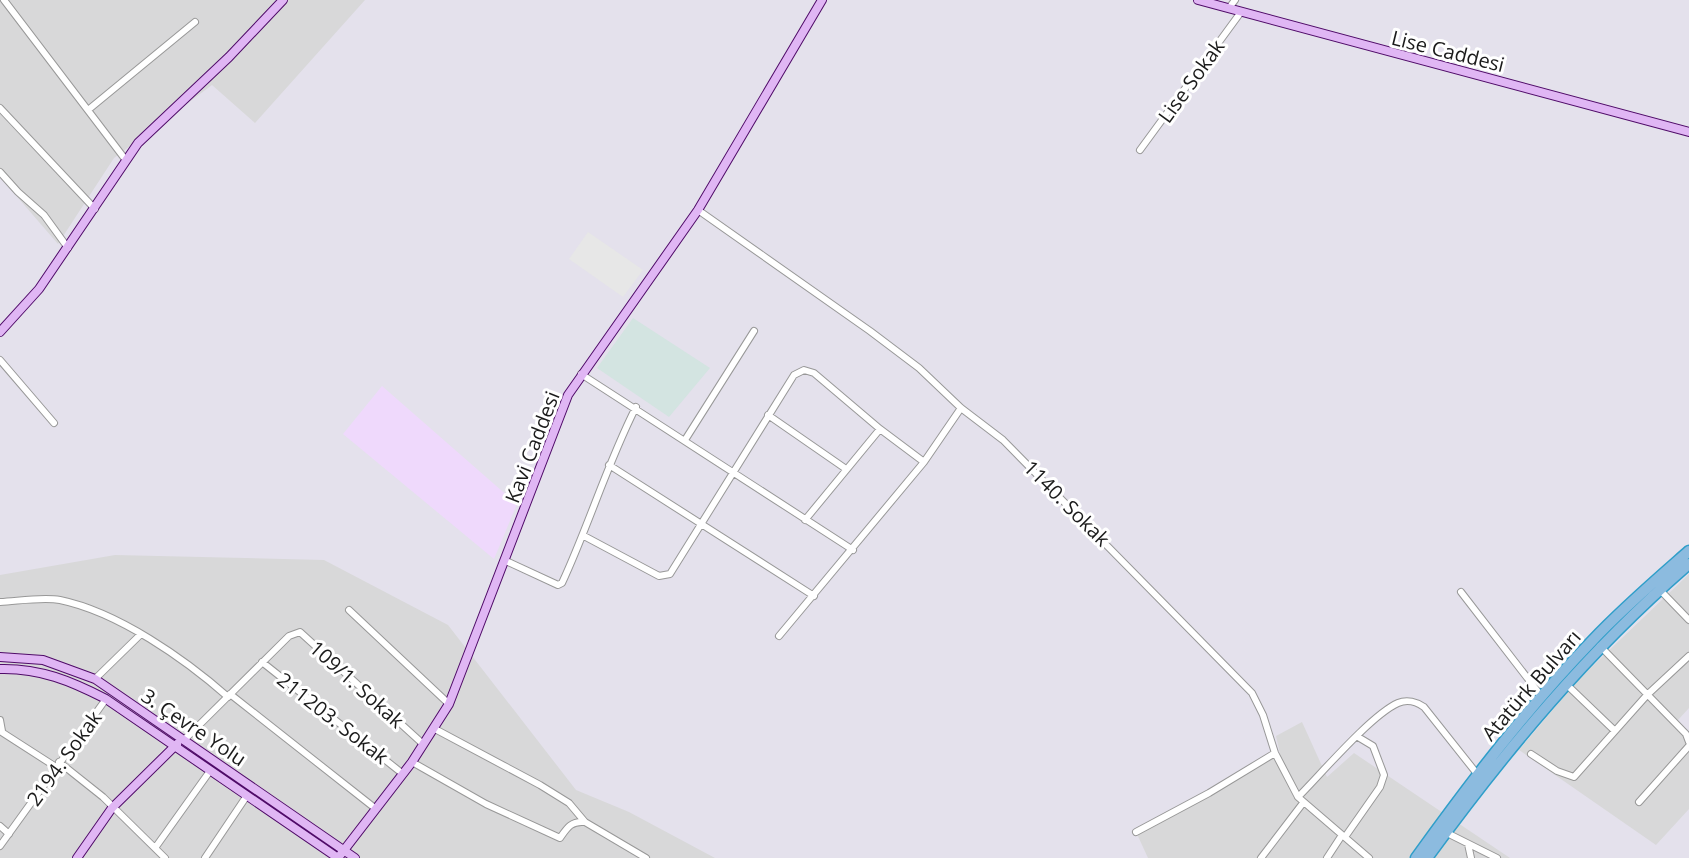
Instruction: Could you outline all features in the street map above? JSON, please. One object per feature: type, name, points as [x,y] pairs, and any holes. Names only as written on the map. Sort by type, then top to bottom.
[{"type":"highway","name":"Atatürk Bulvarı","points":[[1416,858],[1478,775],[1542,697],[1594,639],[1689,551]]},
{"type":"highway","name":"Atatürk Bulvarı","points":[[1427,858],[1516,741],[1565,683],[1600,646],[1689,564]]},
{"type":"street","points":[[4,0],[125,159]]},
{"type":"street","points":[[0,332],[29,301],[68,248],[125,159],[152,127],[229,57],[283,0]]},
{"type":"street","name":"Kavi Caddesi","points":[[338,858],[412,762],[449,704],[506,561],[562,408],[581,374],[641,294],[698,210],[822,0]]},
{"type":"street","name":"Lise Caddesi","points":[[1198,0],[1689,132]]},
{"type":"street","points":[[1229,8],[1235,0]]},
{"type":"street","name":"Lise Sokak","points":[[1140,150],[1241,12]]},
{"type":"street","points":[[88,110],[195,22]]},
{"type":"street","points":[[0,108],[95,208]]},
{"type":"street","points":[[0,172],[18,192],[44,214],[68,248]]},
{"type":"street","name":"1140. Sokak","points":[[698,210],[886,343],[919,368],[961,408],[1003,440],[1252,693],[1263,715],[1275,753],[1298,797],[1369,858]]},
{"type":"street","points":[[685,440],[754,331]]},
{"type":"street","points":[[0,360],[54,423]]},
{"type":"street","points":[[584,536],[663,577],[672,571],[768,415],[794,375],[801,371],[809,371],[829,384],[880,429],[924,462]]},
{"type":"street","points":[[581,374],[636,407],[853,550]]},
{"type":"street","points":[[506,561],[558,585],[562,583],[584,536],[609,465],[636,407]]},
{"type":"street","points":[[779,636],[924,462],[961,408]]},
{"type":"street","points":[[768,415],[846,469]]},
{"type":"street","points":[[805,519],[880,429]]},
{"type":"street","points":[[609,465],[814,596]]},
{"type":"street","points":[[1660,590],[1689,620]]},
{"type":"street","points":[[1461,592],[1542,697]]},
{"type":"street","points":[[0,602],[58,600],[87,608],[174,653],[376,809]]},
{"type":"street","points":[[349,610],[449,704]]},
{"type":"street","name":"109/1. Sokak","points":[[262,662],[289,636],[300,632],[423,744]]},
{"type":"street","points":[[95,679],[140,635]]},
{"type":"street","points":[[1600,646],[1686,734],[1689,744],[1639,802]]},
{"type":"street","points":[[1531,754],[1557,771],[1574,777],[1647,695],[1689,656]]},
{"type":"street","name":"3. Çevre Yolu","points":[[0,657],[43,660],[95,679],[355,858]]},
{"type":"street","points":[[77,858],[112,808],[174,745],[184,740],[262,662]]},
{"type":"street","name":"211203. Sokak","points":[[262,662],[403,774]]},
{"type":"street","name":"3. Çevre Yolu","points":[[0,669],[25,669],[54,675],[106,699],[338,858]]},
{"type":"street","points":[[1565,683],[1615,731]]},
{"type":"street","name":"2194. Sokak","points":[[0,846],[106,699]]},
{"type":"street","points":[[1298,797],[1358,737],[1394,705],[1407,701],[1425,707],[1478,775]]},
{"type":"street","points":[[0,720],[1,731],[58,765],[67,766],[165,858]]},
{"type":"street","points":[[435,729],[540,785],[569,803],[585,822],[646,858]]},
{"type":"street","points":[[1327,858],[1380,787],[1384,775],[1373,746],[1358,737]]},
{"type":"street","points":[[1136,832],[1209,793],[1275,753]]},
{"type":"street","points":[[412,762],[486,804],[560,838],[569,825],[576,821],[585,822]]},
{"type":"street","points":[[155,849],[210,771]]},
{"type":"street","points":[[205,858],[246,797]]},
{"type":"street","points":[[1261,858],[1303,803]]},
{"type":"street","points":[[0,826],[9,834]]},
{"type":"street","points":[[1445,832],[1497,858]]},
{"type":"street","points":[[1468,844],[1471,858]]},
{"type":"shaded area","points":[[0,0],[365,0],[255,123],[212,85],[114,158],[58,244],[0,177]]},
{"type":"shaded area","points":[[588,232],[643,270],[623,297],[569,259]]},
{"type":"shaded area","points":[[633,318],[710,368],[669,417],[597,368]]},
{"type":"shaded area","points":[[382,386],[517,504],[494,559],[343,434]]},
{"type":"shaded area","points":[[115,555],[324,560],[448,625],[576,790],[629,812],[715,858],[0,858],[0,575]]},
{"type":"shaded area","points":[[1689,574],[1689,708],[1678,720],[1689,734],[1689,809],[1656,845],[1519,750],[1577,681]]},
{"type":"shaded area","points":[[1302,722],[1327,777],[1354,753],[1510,858],[1148,858],[1137,834],[1280,754],[1276,736]]}]
